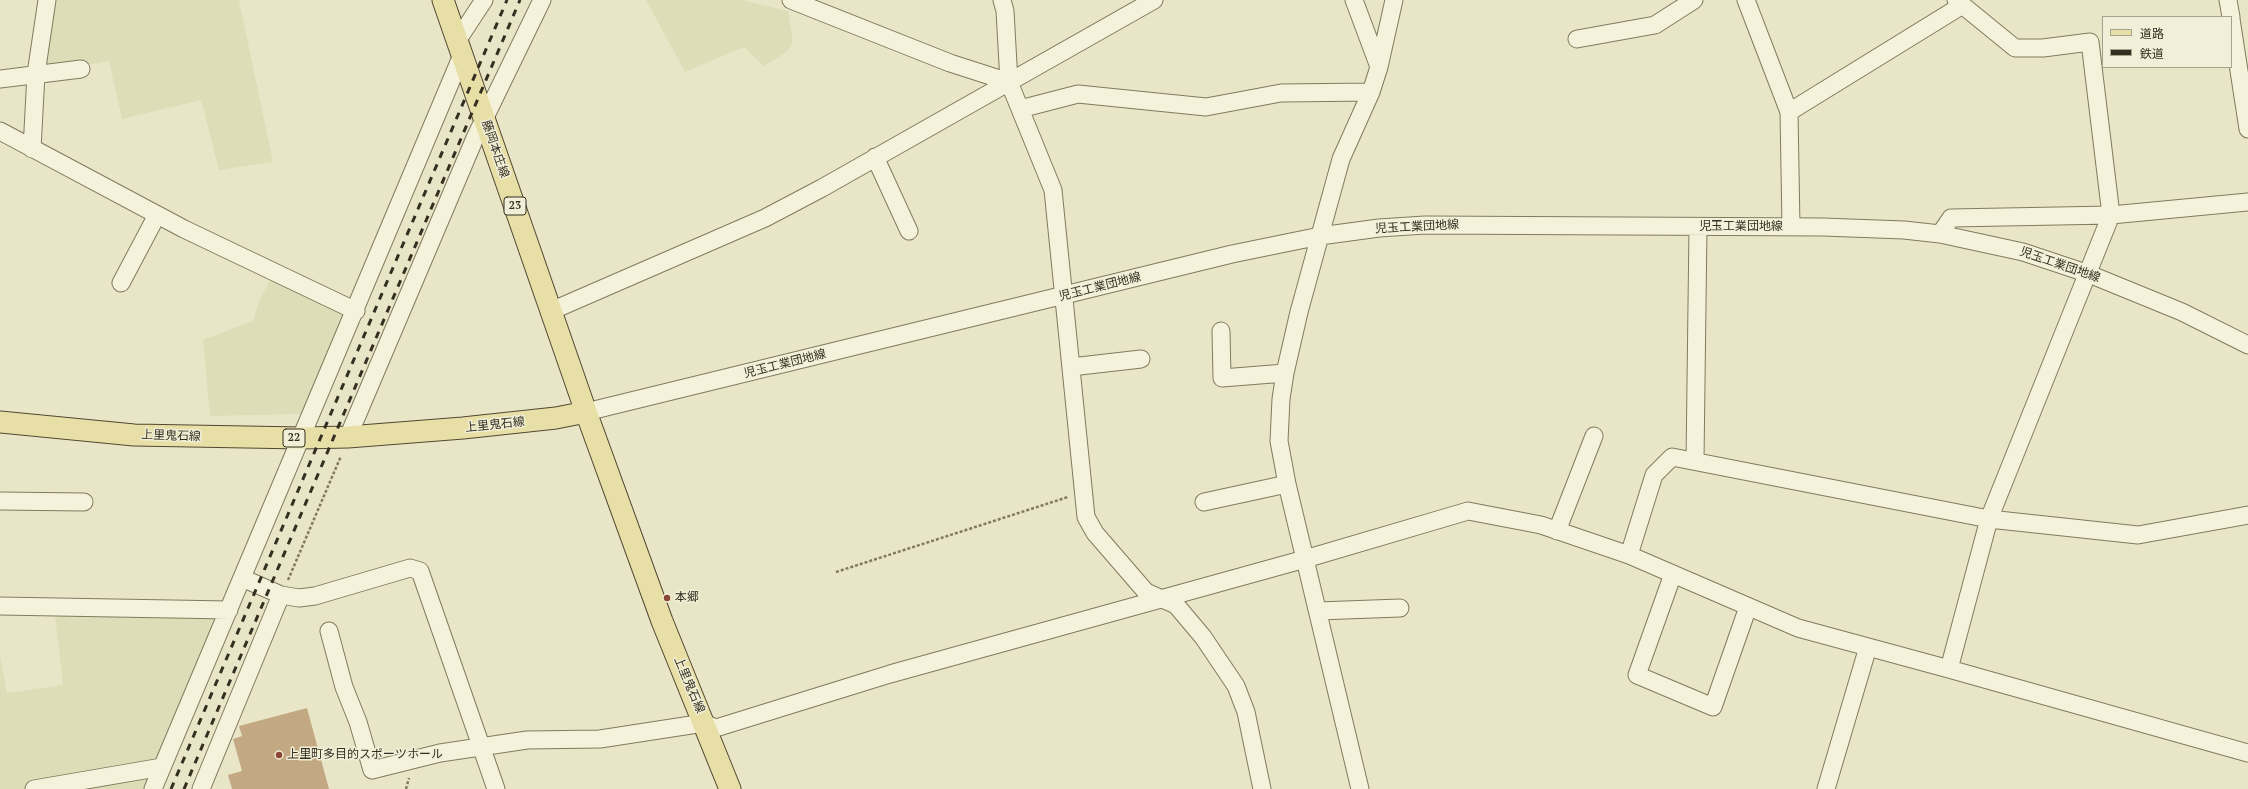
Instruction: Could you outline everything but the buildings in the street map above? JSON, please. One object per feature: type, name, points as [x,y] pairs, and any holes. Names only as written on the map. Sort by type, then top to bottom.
[{"type":"main road","name":"藤岡本庄線","points":[[443,0],[586,412]]},
{"type":"main road","name":"上里鬼石線","points":[[0,422],[134,435],[302,438],[348,437],[471,428],[556,418],[586,412],[662,621],[730,789]]},
{"type":"street","points":[[32,149],[36,74],[47,0]]},
{"type":"street","points":[[152,789],[356,311],[460,48],[484,0]]},
{"type":"street","points":[[348,437],[475,138],[542,0]]},
{"type":"street","points":[[791,0],[950,63],[1009,82]]},
{"type":"street","points":[[1002,0],[1005,11],[1009,82],[1053,190],[1086,517],[1095,533],[1146,592],[1176,605],[1203,637],[1236,686],[1246,712],[1262,789]]},
{"type":"street","points":[[551,311],[765,218],[1154,0]]},
{"type":"street","points":[[1354,0],[1379,67]]},
{"type":"street","points":[[1360,789],[1287,484],[1279,441],[1281,399],[1285,373],[1320,236],[1341,159],[1371,92],[1379,67],[1394,0]]},
{"type":"street","points":[[1577,39],[1655,25],[1694,0]]},
{"type":"street","points":[[1746,0],[1789,112],[1791,227]]},
{"type":"street","points":[[2228,0],[2231,16]]},
{"type":"street","points":[[1789,112],[1959,3],[2015,48],[2042,48],[2090,42],[2111,214],[2089,274],[1988,519],[1949,669]]},
{"type":"street","points":[[2232,25],[2248,129]]},
{"type":"street","points":[[0,79],[81,69]]},
{"type":"street","points":[[1020,109],[1078,94],[1206,106],[1282,93],[1371,92]]},
{"type":"street","points":[[0,130],[32,149],[157,215],[356,311]]},
{"type":"street","points":[[875,157],[909,232]]},
{"type":"street","points":[[1940,234],[1951,218],[2111,214],[2248,202]]},
{"type":"street","points":[[121,284],[157,215]]},
{"type":"street","name":"児玉工業団地線","points":[[586,412],[1232,254],[1320,236],[1379,228],[1433,225],[1791,227],[1904,230],[1940,234],[2023,252],[2089,274],[2182,312],[2248,345]]},
{"type":"street","points":[[1695,462],[1698,227]]},
{"type":"street","points":[[1221,331],[1222,378],[1285,373]]},
{"type":"street","points":[[1071,367],[1141,359]]},
{"type":"street","points":[[1557,531],[1594,436]]},
{"type":"street","points":[[1629,555],[1654,474],[1672,457],[1988,519],[2138,535],[2248,515]]},
{"type":"street","points":[[1204,502],[1287,484]]},
{"type":"street","points":[[0,501],[84,502]]},
{"type":"street","points":[[329,631],[344,686],[358,722],[372,770],[440,753],[527,740],[600,739],[704,723],[716,728],[890,674],[1305,559],[1468,511],[1541,525],[1629,555],[1798,628],[2248,753]]},
{"type":"street","points":[[242,578],[282,595],[298,598],[315,596],[410,568],[420,571],[496,789]]},
{"type":"street","points":[[1673,574],[1637,675],[1713,708],[1748,606]]},
{"type":"street","points":[[201,789],[282,595]]},
{"type":"street","points":[[0,606],[229,610]]},
{"type":"street","points":[[1318,611],[1400,608]]},
{"type":"street","points":[[1826,789],[1868,647]]},
{"type":"street","points":[[34,789],[162,767]]},
{"type":"path","points":[[282,595],[348,437]]},
{"type":"path","points":[[836,572],[1084,492]]},
{"type":"green space","points":[[47,0],[239,0],[273,162],[219,170],[201,100],[122,119],[109,61],[36,74]]},
{"type":"green space","points":[[646,0],[741,0],[788,11],[793,41],[788,51],[764,66],[744,47],[685,72]]},
{"type":"green space","points":[[271,278],[344,312],[301,414],[210,416],[203,340],[253,321],[259,301]]},
{"type":"green space","points":[[54,607],[229,610],[152,789],[0,789],[0,656],[7,693],[63,685]]},
{"type":"railway","points":[[171,789],[507,0]]},
{"type":"railway","points":[[184,789],[520,0]]},
{"type":"place","name":"本郷","points":[[667,598]]},
{"type":"place","name":"上里町多目的スポーツホール","points":[[279,755]]}]
